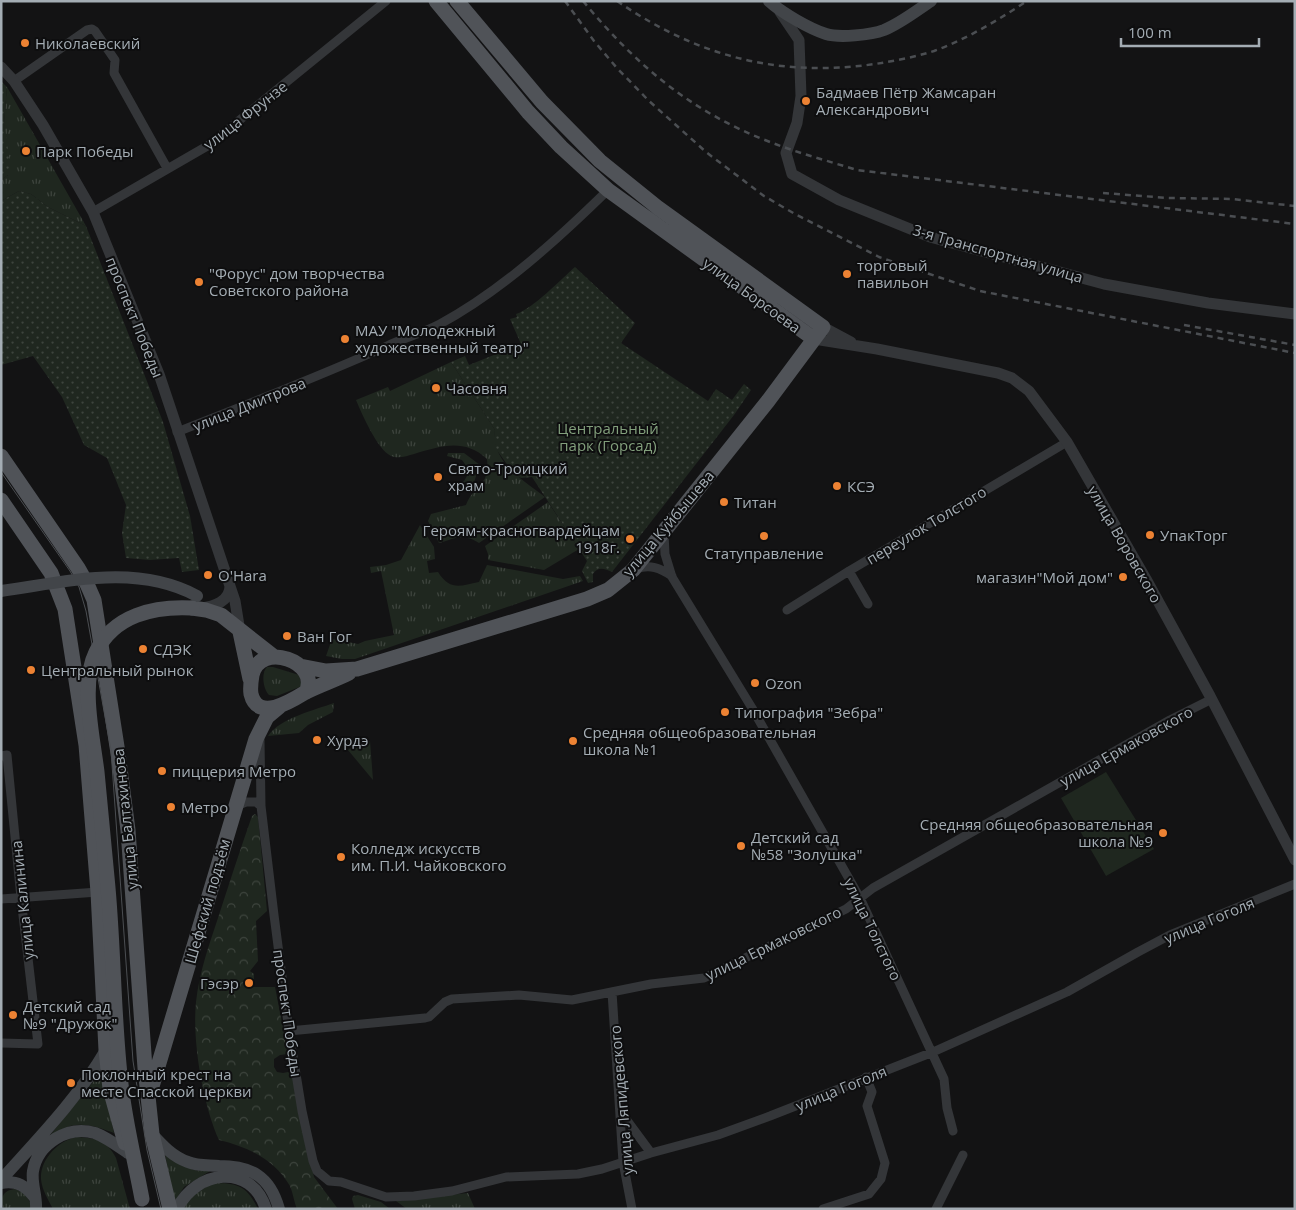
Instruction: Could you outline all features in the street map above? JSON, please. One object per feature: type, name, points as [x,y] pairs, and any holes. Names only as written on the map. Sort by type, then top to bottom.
[{"type":"main road","name":"улица Борсоева","points":[[436,1],[528,112],[561,148],[608,190],[819,333]]},
{"type":"main road","name":"улица Борсоева","points":[[457,1],[542,102],[600,161],[819,333]]},
{"type":"main road","points":[[769,1],[780,12],[827,34],[860,35],[884,30],[931,1]]},
{"type":"main road","name":"улица Куйбышева","points":[[279,707],[356,668],[587,599],[608,590],[633,570],[768,401],[819,333]]},
{"type":"main road","name":"улица Балтахинова","points":[[1,456],[78,568],[94,600],[128,830],[148,1102],[152,1134],[170,1209]]},
{"type":"main road","name":"улица Балтахинова","points":[[1,500],[51,573],[65,609],[86,745],[98,892],[106,1050],[110,1089],[144,1204]]},
{"type":"main road","points":[[1,591],[95,578],[133,576],[175,585],[208,605]]},
{"type":"main road","name":"улица Куйбышева","points":[[208,605],[273,656],[300,666],[326,671],[356,668]]},
{"type":"main road","points":[[144,1204],[121,1085],[108,879],[89,704],[90,675],[95,654],[107,636],[120,624],[134,616],[155,610],[208,605]]},
{"type":"main road","points":[[240,632],[251,682]]},
{"type":"main road","points":[[273,656],[257,664],[253,671],[251,696],[265,708],[279,707]]},
{"type":"main road","points":[[300,666],[309,678],[306,692]]},
{"type":"main road","name":"Шефский подъём","points":[[148,1102],[234,807],[260,729],[266,717],[279,707]]},
{"type":"main road","points":[[1,1182],[38,1140],[96,1068],[106,1050]]},
{"type":"main road","points":[[38,1206],[33,1178],[36,1162],[47,1146],[61,1135],[80,1131],[96,1134],[128,1153]]},
{"type":"main road","points":[[152,1134],[171,1153],[188,1162],[238,1167],[256,1174],[271,1190],[279,1209]]},
{"type":"main road","points":[[177,1209],[194,1186],[213,1177],[222,1176],[241,1180],[248,1184],[260,1196],[266,1209]]},
{"type":"main road","points":[[1,1182],[20,1184],[29,1189],[38,1206]]},
{"type":"street","name":"улица Фрунзе","points":[[93,212],[209,146],[386,1]]},
{"type":"street","name":"3-я Транспортная улица","points":[[780,12],[800,40],[801,96],[797,123],[786,153],[792,174],[839,200],[930,237],[1104,284],[1208,303],[1295,314]]},
{"type":"street","points":[[14,81],[87,30],[92,29],[115,60],[114,72],[168,168]]},
{"type":"street","name":"проспект Победы","points":[[1,67],[14,81],[43,125],[93,212],[159,374],[235,601],[240,632]]},
{"type":"street","name":"улица Дмитрова","points":[[177,432],[322,375],[398,341],[438,326],[515,273],[585,213],[608,190]]},
{"type":"street","name":"улица Воровского","points":[[819,333],[859,346],[998,373],[1012,378],[1029,391],[1067,442],[1146,579],[1212,699],[1295,860]]},
{"type":"street","name":"переулок Толстого","points":[[787,610],[849,571],[1067,442]]},
{"type":"street","name":"улица Толстого","points":[[664,530],[665,554],[672,576],[752,708],[860,898],[944,1079],[947,1108],[953,1131]]},
{"type":"street","points":[[633,570],[652,566],[672,576]]},
{"type":"street","points":[[849,571],[868,604]]},
{"type":"street","points":[[208,605],[228,595],[230,586]]},
{"type":"street","name":"улица Ермаковского","points":[[289,1031],[428,1018],[445,1002],[452,999],[519,995],[572,1000],[650,984],[704,978],[846,909],[873,888],[1170,720],[1212,699]]},
{"type":"street","name":"проспект Победы","points":[[260,729],[261,806],[289,1031],[302,1111],[313,1161],[318,1171],[329,1181],[341,1182],[360,1188]]},
{"type":"street","name":"улица Калинина","points":[[1,1043],[38,1044],[4,755]]},
{"type":"street","points":[[234,807],[246,802],[256,802],[261,806]]},
{"type":"street","name":"улица Гоголя","points":[[360,1188],[386,1197],[414,1196],[452,1190],[506,1177],[578,1174],[725,1132],[933,1052],[1067,992],[1170,935],[1295,884]]},
{"type":"street","points":[[1,899],[98,892]]},
{"type":"street","name":"улица Ляпидевского","points":[[612,992],[623,1162],[632,1209]]},
{"type":"street","points":[[823,1209],[869,1194],[881,1179],[885,1163],[867,1106],[872,1092],[866,1077]]},
{"type":"street","points":[[620,1110],[651,1153]]},
{"type":"street","points":[[936,1209],[963,1155]]},
{"type":"green space","points":[[1,81],[7,87],[4,123],[10,163],[8,175],[1,180]]},
{"type":"green space","name":"Парк Победы","points":[[7,87],[86,226],[48,207],[31,194],[19,191],[1,201],[1,180],[8,175],[4,123]]},
{"type":"green space","points":[[19,191],[31,194],[48,207],[86,226],[163,422],[190,516],[199,570],[182,572],[179,558],[150,560],[126,558],[122,533],[126,505],[107,458],[84,445],[62,397],[33,356],[1,365],[1,201]]},
{"type":"green space","name":"Центральный парк (Горсад)","points":[[575,267],[635,323],[621,343],[708,401],[716,389],[732,400],[744,384],[751,390],[734,415],[612,572],[599,569],[593,574],[593,582],[588,583],[582,571],[587,561],[532,477],[521,478],[514,474],[496,449],[495,430],[451,362],[465,356],[469,365],[521,344],[510,319],[517,317],[516,314],[539,300]]},
{"type":"green space","points":[[451,362],[495,430],[495,441],[503,461],[518,477],[545,497],[479,543],[464,537],[439,543],[428,521],[431,514],[466,505],[469,498],[484,480],[487,459],[470,448],[461,446],[434,448],[402,457],[391,456],[375,439],[356,400],[388,387],[390,391]]},
{"type":"green space","points":[[448,453],[464,453],[480,465],[474,482],[455,496],[454,486],[464,481],[470,471],[462,460],[447,456]]},
{"type":"green space","points":[[548,502],[579,549],[544,570],[488,560],[485,546]]},
{"type":"green space","points":[[420,525],[434,547],[435,559],[427,561],[429,573],[438,572],[451,585],[461,586],[479,582],[487,565],[563,579],[580,576],[583,581],[355,659],[326,656],[332,639],[358,644],[394,635],[381,571],[371,573],[370,567],[386,565],[401,560]]},
{"type":"green space","points":[[267,667],[299,675],[302,686],[277,696],[269,695],[265,689],[264,681],[264,673]]},
{"type":"green space","points":[[334,703],[333,712],[308,725],[299,733],[268,736],[289,719]]},
{"type":"green space","points":[[370,741],[373,780],[348,750],[359,742]]},
{"type":"green space","points":[[1106,772],[1154,849],[1106,876],[1061,798]]},
{"type":"green space","points":[[255,814],[258,817],[267,911],[256,921],[258,961],[250,971],[254,974],[254,979],[249,979],[246,984],[250,987],[275,987],[288,1054],[280,1055],[274,1059],[274,1067],[277,1072],[293,1071],[314,1177],[338,1209],[297,1209],[290,1186],[276,1168],[268,1161],[240,1146],[219,1140],[208,1109],[200,1072],[195,1018],[197,991],[211,938],[252,816]]},
{"type":"green space","points":[[101,1072],[114,1133],[93,1126],[76,1125],[67,1127],[48,1138]]},
{"type":"green space","points":[[77,1137],[100,1141],[109,1147],[116,1158],[130,1209],[53,1209],[41,1179],[44,1164],[57,1146]]},
{"type":"green space","points":[[165,1155],[186,1167],[210,1171],[184,1187],[175,1201]]},
{"type":"green space","points":[[213,1183],[241,1187],[250,1195],[258,1209],[183,1209],[189,1197]]},
{"type":"green space","points":[[14,1189],[26,1196],[32,1209],[4,1209],[3,1196]]},
{"type":"green space","points":[[468,1193],[475,1209],[407,1209],[396,1201]]},
{"type":"green space","points":[[358,1195],[381,1202],[390,1209],[355,1209],[352,1199],[353,1196]]},
{"type":"tram line","points":[[1,472],[70,571],[79,587],[86,611],[111,750],[133,1061],[147,1150],[161,1209]]},
{"type":"railway","points":[[565,1],[594,41],[616,67],[648,100],[706,152],[764,196],[879,257],[980,291],[1295,353]]},
{"type":"railway","points":[[583,1],[623,46],[690,101],[741,130],[813,157],[857,170],[1295,224]]},
{"type":"railway","points":[[617,1],[677,36],[708,49],[772,65],[805,68],[839,68],[875,64],[934,51],[982,29],[1027,1]]},
{"type":"railway","points":[[1103,193],[1168,198],[1232,199],[1295,206]]},
{"type":"railway","points":[[1184,325],[1295,345]]},
{"type":"place","name":"Николаевский","points":[[25,43]]},
{"type":"place","name":"Бадмаев Пётр Жамсаран Александрович","points":[[806,101]]},
{"type":"place","name":"Парк Победы","points":[[26,151]]},
{"type":"place","name":"торговый павильон","points":[[847,274]]},
{"type":"place","name":"\"Форус\" дом творчества Советского района","points":[[199,282]]},
{"type":"place","name":"МАУ \"Молодежный художественный театр\"","points":[[345,339]]},
{"type":"place","name":"Часовня","points":[[436,388]]},
{"type":"place","name":"Свято-Троицкий храм","points":[[438,477]]},
{"type":"place","name":"КСЭ","points":[[837,486]]},
{"type":"place","name":"Титан","points":[[724,502]]},
{"type":"place","name":"УпакТорг","points":[[1150,535]]},
{"type":"place","name":"Статуправление","points":[[764,536]]},
{"type":"place","name":"Героям-красногвардейцам 1918г.","points":[[630,539]]},
{"type":"place","name":"O'Hara","points":[[208,575]]},
{"type":"place","name":"магазин\"Мой дом\"","points":[[1123,577]]},
{"type":"place","name":"Ван Гог","points":[[287,636]]},
{"type":"place","name":"СДЭК","points":[[143,649]]},
{"type":"place","name":"Центральный рынок","points":[[31,670]]},
{"type":"place","name":"Ozon","points":[[755,683]]},
{"type":"place","name":"Типография \"Зебра\"","points":[[725,712]]},
{"type":"place","name":"Хурдэ","points":[[317,740]]},
{"type":"place","name":"Средняя общеобразовательная школа №1","points":[[573,741]]},
{"type":"place","name":"пиццерия Метро","points":[[162,771]]},
{"type":"place","name":"Метро","points":[[171,807]]},
{"type":"place","name":"Средняя общеобразовательная школа №9","points":[[1163,833]]},
{"type":"place","name":"Детский сад №58 \"Золушка\"","points":[[741,846]]},
{"type":"place","name":"Колледж искусств им. П.И. Чайковского","points":[[341,857]]},
{"type":"place","name":"Гэсэр","points":[[249,983]]},
{"type":"place","name":"Детский сад №9 \"Дружок\"","points":[[13,1015]]},
{"type":"place","name":"Поклонный крест на месте Спасской церкви","points":[[71,1083]]}]
